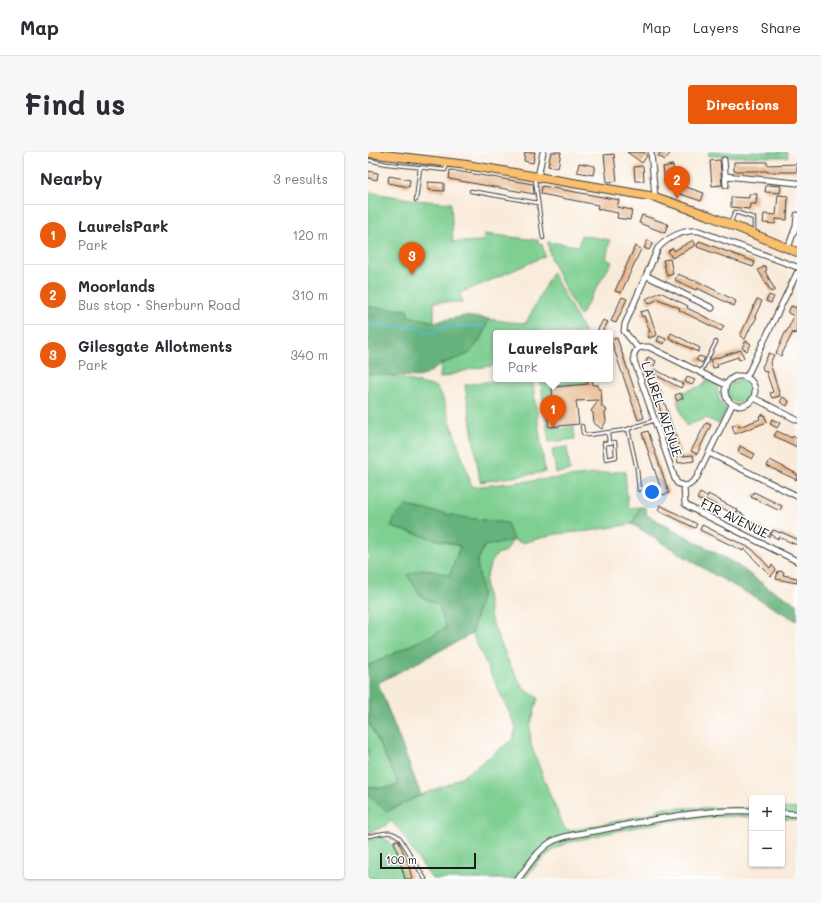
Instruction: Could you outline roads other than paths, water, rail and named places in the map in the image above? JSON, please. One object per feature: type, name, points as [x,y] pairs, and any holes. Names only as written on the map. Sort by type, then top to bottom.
[{"type":"main road","points":[[370,155],[448,163],[655,197],[729,224],[797,252]]},
{"type":"street","points":[[536,177],[543,152]]},
{"type":"street","points":[[651,152],[655,197]]},
{"type":"street","points":[[724,160],[726,185]]},
{"type":"street","points":[[725,176],[797,183]]},
{"type":"street","points":[[788,248],[794,239],[797,214]]},
{"type":"street","name":"LAUREL AVENUE","points":[[682,485],[675,479],[633,358],[635,351],[638,348],[624,331],[625,324],[654,256],[661,245],[684,231],[699,231],[797,267]]},
{"type":"street","points":[[746,378],[797,273]]},
{"type":"street","points":[[646,276],[712,308]]},
{"type":"street","points":[[638,348],[650,347],[726,385]]},
{"type":"street","points":[[740,376],[746,378],[754,385],[754,398],[745,406],[738,407],[732,405],[728,402],[725,396],[726,385],[734,377],[740,376]]},
{"type":"street","points":[[754,398],[797,420]]},
{"type":"street","points":[[682,485],[689,485],[696,479],[732,405]]},
{"type":"street","points":[[709,453],[797,496]]},
{"type":"street","name":"FIR AVENUE","points":[[682,485],[684,499],[687,506],[797,561]]},
{"type":"street","points":[[518,879],[544,847],[558,839],[647,820],[699,812],[749,811]]},
{"type":"street","points":[[785,813],[797,814]]},
{"type":"lane","points":[[370,155],[387,164],[420,168],[445,170],[448,163]]},
{"type":"lane","points":[[416,200],[420,168]]},
{"type":"lane","points":[[536,177],[543,238]]},
{"type":"lane","points":[[471,191],[538,203]]},
{"type":"lane","points":[[729,224],[735,212],[754,218],[754,234]]},
{"type":"lane","points":[[701,373],[716,342]]},
{"type":"lane","points":[[582,426],[583,433],[588,435],[628,429],[654,420]]},
{"type":"lane","points":[[628,429],[637,469],[639,490]]},
{"type":"lane","points":[[608,432],[609,442]]},
{"type":"lane","points":[[609,442],[615,442],[616,457],[606,459],[604,443],[609,442]]},
{"type":"lane","points":[[368,836],[390,832],[396,834],[425,879]]},
{"type":"waterway","points":[[368,327],[382,324],[391,327],[407,326],[435,333],[442,327],[485,326]]},
{"type":"place","name":"Moorlands","points":[[677,199]]},
{"type":"place","name":"Gilesgate Allotments","points":[[412,275]]},
{"type":"place","name":"LaurelsPark","points":[[553,428]]}]
